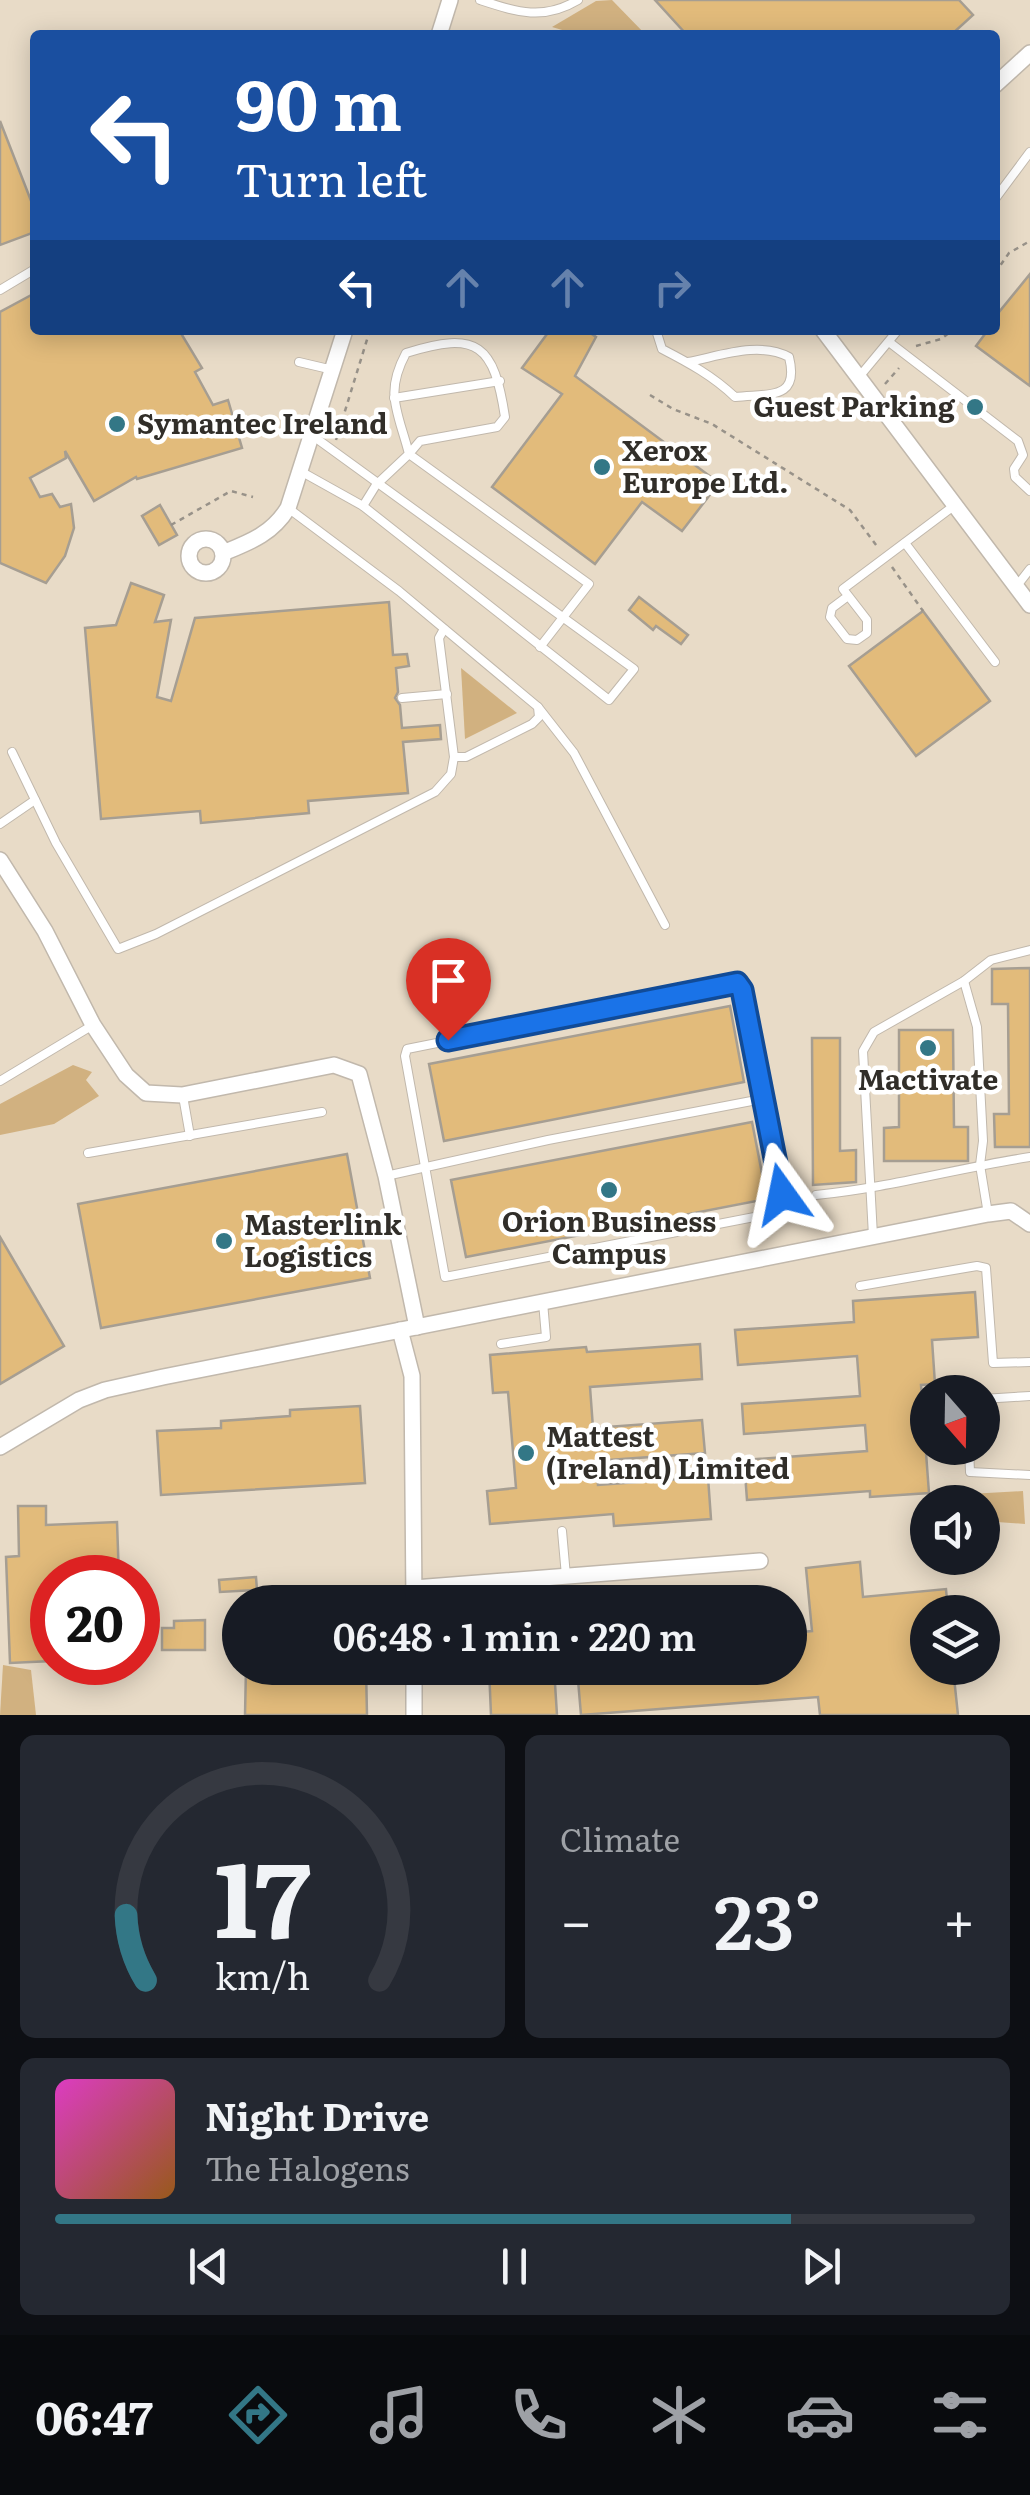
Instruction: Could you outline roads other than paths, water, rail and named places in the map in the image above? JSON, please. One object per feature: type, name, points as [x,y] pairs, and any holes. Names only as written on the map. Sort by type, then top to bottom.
[{"type":"street","points":[[441,30],[450,0]]},
{"type":"street","points":[[1000,80],[1030,53]]},
{"type":"street","points":[[223,553],[258,539],[280,522],[288,508],[343,335]]},
{"type":"street","points":[[828,335],[1030,606]]},
{"type":"street","points":[[0,860],[45,932],[93,1025],[126,1075],[146,1093],[182,1094],[334,1065],[359,1074],[386,1176],[417,1327]]},
{"type":"street","points":[[0,1447],[80,1400],[105,1390],[988,1214],[1011,1212],[1029,1221]]},
{"type":"street","points":[[400,1330],[412,1376],[414,1585]]},
{"type":"street","points":[[494,1585],[760,1561]]},
{"type":"street","points":[[414,1685],[414,1715]]},
{"type":"lane","points":[[480,0],[526,14],[564,8],[578,0]]},
{"type":"lane","points":[[1000,192],[1030,152]]},
{"type":"lane","points":[[0,290],[30,272]]},
{"type":"lane","points":[[658,335],[662,348],[688,362],[714,376],[735,397],[784,390],[792,383],[794,374],[789,357],[776,350],[746,351],[688,362]]},
{"type":"lane","points":[[859,377],[894,335]]},
{"type":"lane","points":[[889,342],[1018,441],[1024,455],[1014,469],[1015,476],[1030,492]]},
{"type":"lane","points":[[363,506],[376,484],[409,454],[420,440],[498,426],[505,416],[500,381],[483,354],[470,343],[436,343],[406,353],[393,378],[394,398],[409,454],[589,584],[540,647]]},
{"type":"lane","points":[[299,362],[332,370]]},
{"type":"lane","points":[[394,398],[500,381]]},
{"type":"lane","points":[[302,472],[363,506],[609,700],[634,669],[313,436]]},
{"type":"lane","points":[[848,596],[832,608],[830,617],[847,639],[856,640],[866,633],[868,624],[848,596],[843,589],[955,505]]},
{"type":"lane","points":[[288,508],[538,706],[574,752],[666,924]]},
{"type":"lane","points":[[905,543],[995,662]]},
{"type":"lane","points":[[1016,587],[1030,569]]},
{"type":"lane","points":[[12,752],[56,844],[118,950],[436,792],[451,774],[454,757],[439,638],[444,629]]},
{"type":"lane","points":[[402,698],[447,694]]},
{"type":"lane","points":[[454,757],[466,757],[532,724],[539,717],[538,706]]},
{"type":"lane","points":[[0,824],[35,800]]},
{"type":"lane","points":[[873,1238],[863,1051],[868,1039],[964,981],[991,960],[1030,950]]},
{"type":"lane","points":[[964,981],[976,1027],[983,1141],[980,1164],[988,1214]]},
{"type":"lane","points":[[737,983],[742,990],[782,1194],[782,1206],[775,1213],[446,1277],[424,1167],[404,1056],[406,1049],[737,983]]},
{"type":"lane","points":[[0,1081],[93,1025]]},
{"type":"lane","points":[[182,1094],[190,1136]]},
{"type":"lane","points":[[386,1176],[762,1100]]},
{"type":"lane","points":[[88,1154],[322,1112]]},
{"type":"lane","points":[[816,1195],[869,1190],[980,1164],[1030,1158]]},
{"type":"lane","points":[[860,1286],[977,1266],[986,1268],[993,1364],[1030,1362]]},
{"type":"lane","points":[[501,1344],[546,1338],[544,1302]]},
{"type":"lane","points":[[1000,1398],[1030,1396]]},
{"type":"lane","points":[[969,1465],[970,1472],[1030,1475]]},
{"type":"lane","points":[[562,1530],[566,1576]]},
{"type":"place","name":"Guest Parking","points":[[975,407]]},
{"type":"place","name":"Symantec Ireland","points":[[117,424]]},
{"type":"place","name":"Xerox Europe Ltd.","points":[[602,467]]},
{"type":"place","name":"Mactivate","points":[[928,1048]]},
{"type":"place","name":"Orion Business Campus","points":[[609,1190]]},
{"type":"place","name":"Masterlink Logistics","points":[[224,1241]]},
{"type":"place","name":"Mattest (Ireland) Limited","points":[[526,1453]]}]
